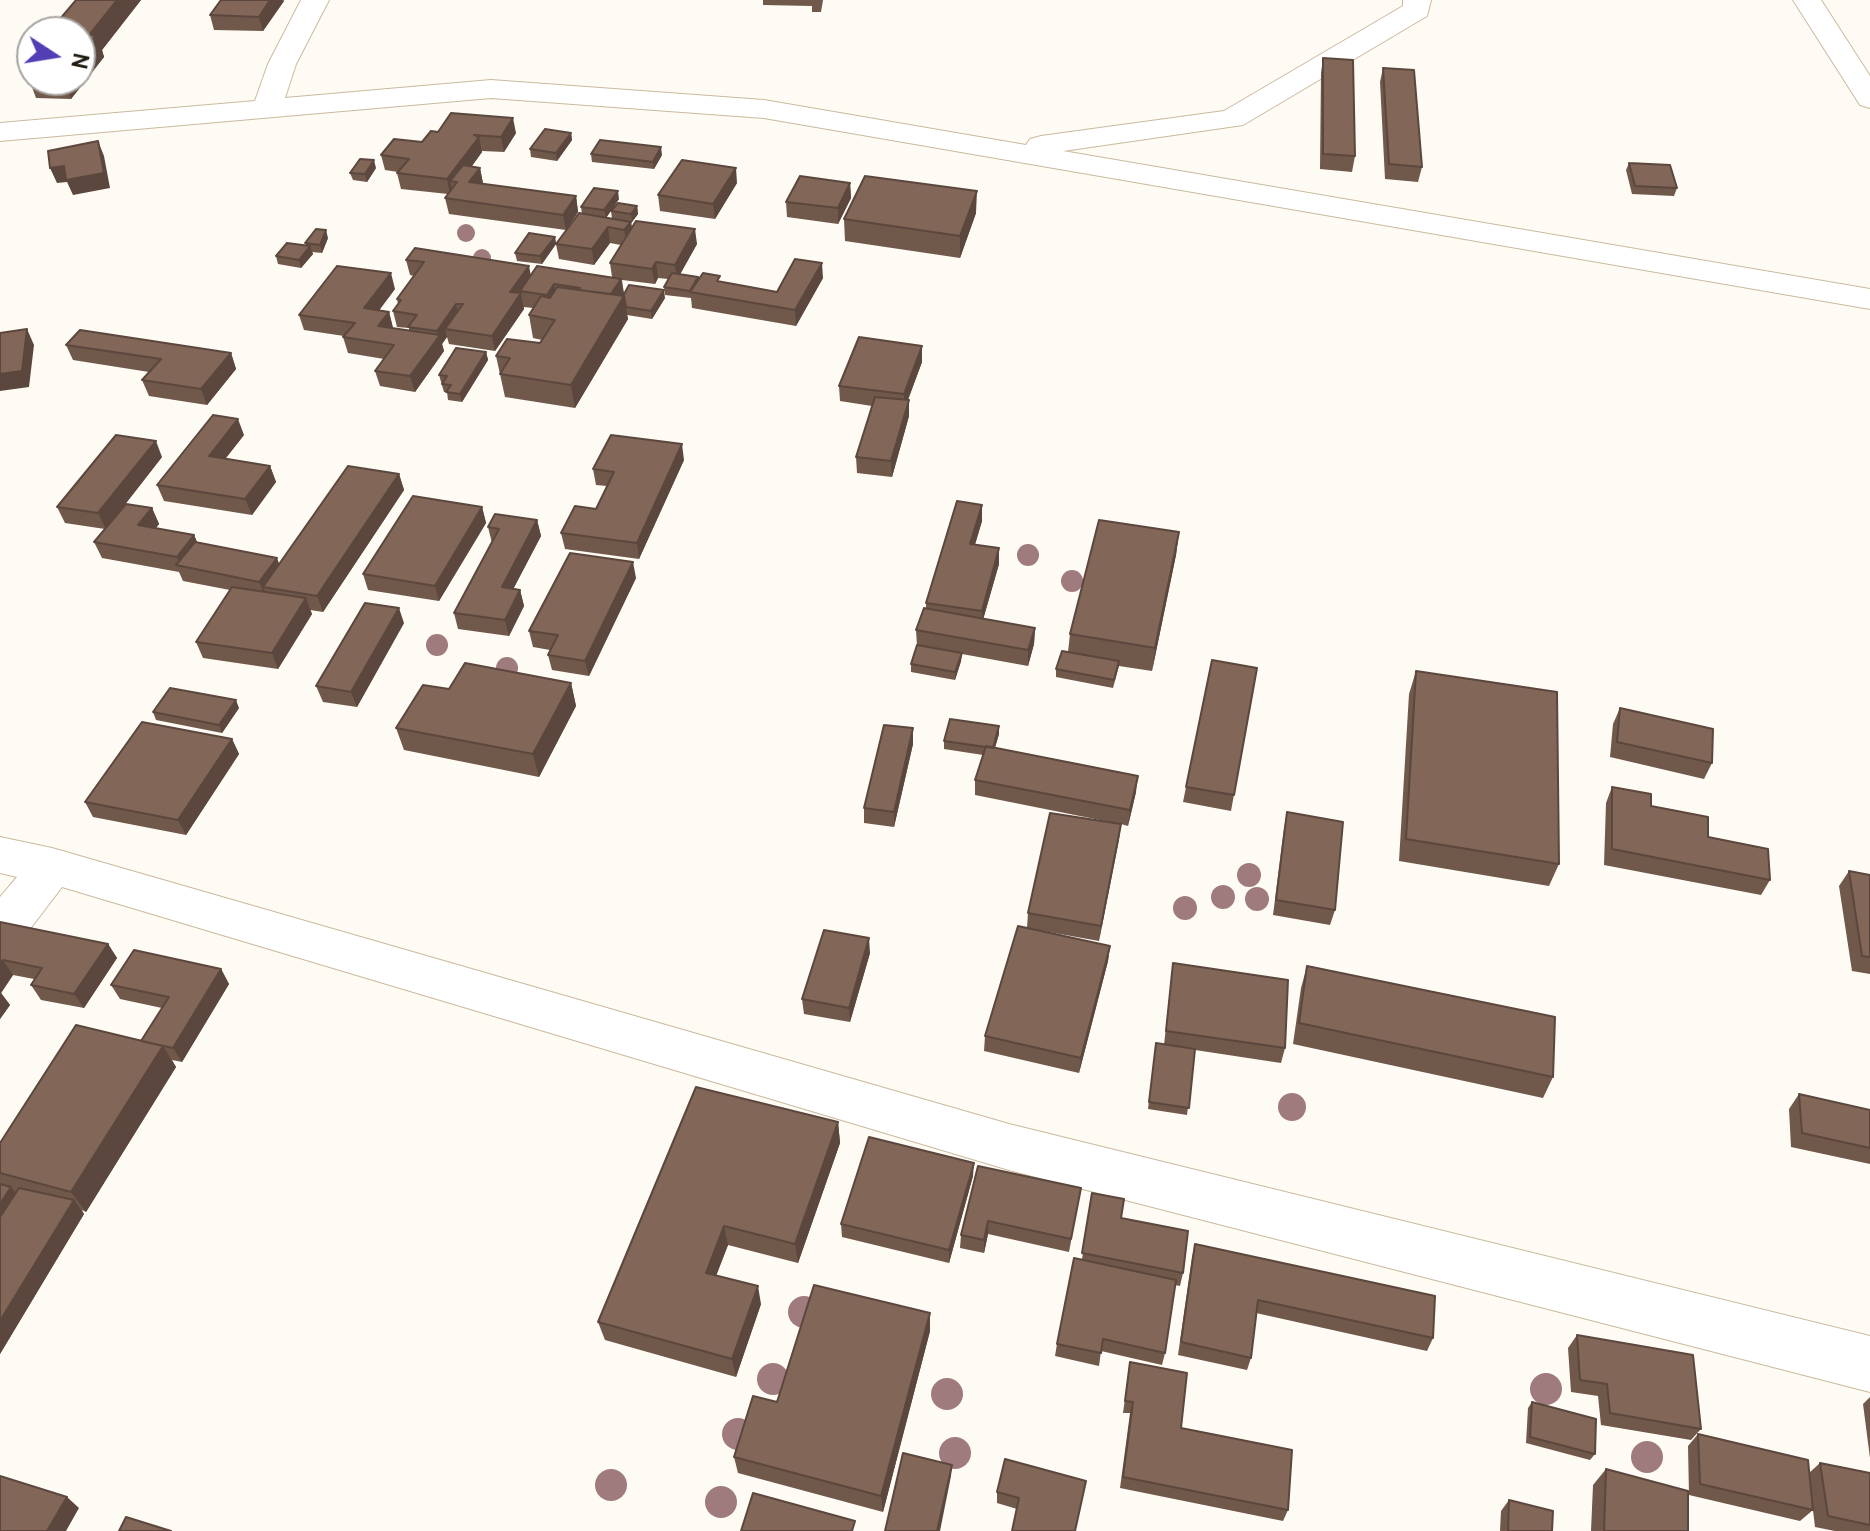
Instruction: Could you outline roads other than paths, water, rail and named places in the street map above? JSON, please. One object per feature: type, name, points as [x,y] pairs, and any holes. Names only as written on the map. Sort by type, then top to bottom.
[{"type":"street","points":[[267,109],[282,64],[315,0]]},
{"type":"street","points":[[997,151],[1232,119],[1286,84],[1417,10],[1417,0]]},
{"type":"street","points":[[1807,0],[1870,99]]},
{"type":"street","points":[[0,132],[491,89],[764,109],[1870,299]]},
{"type":"street","points":[[0,832],[52,866]]},
{"type":"street","points":[[0,855],[52,866],[1009,1147],[1870,1364]]},
{"type":"street","points":[[0,932],[52,866]]}]
